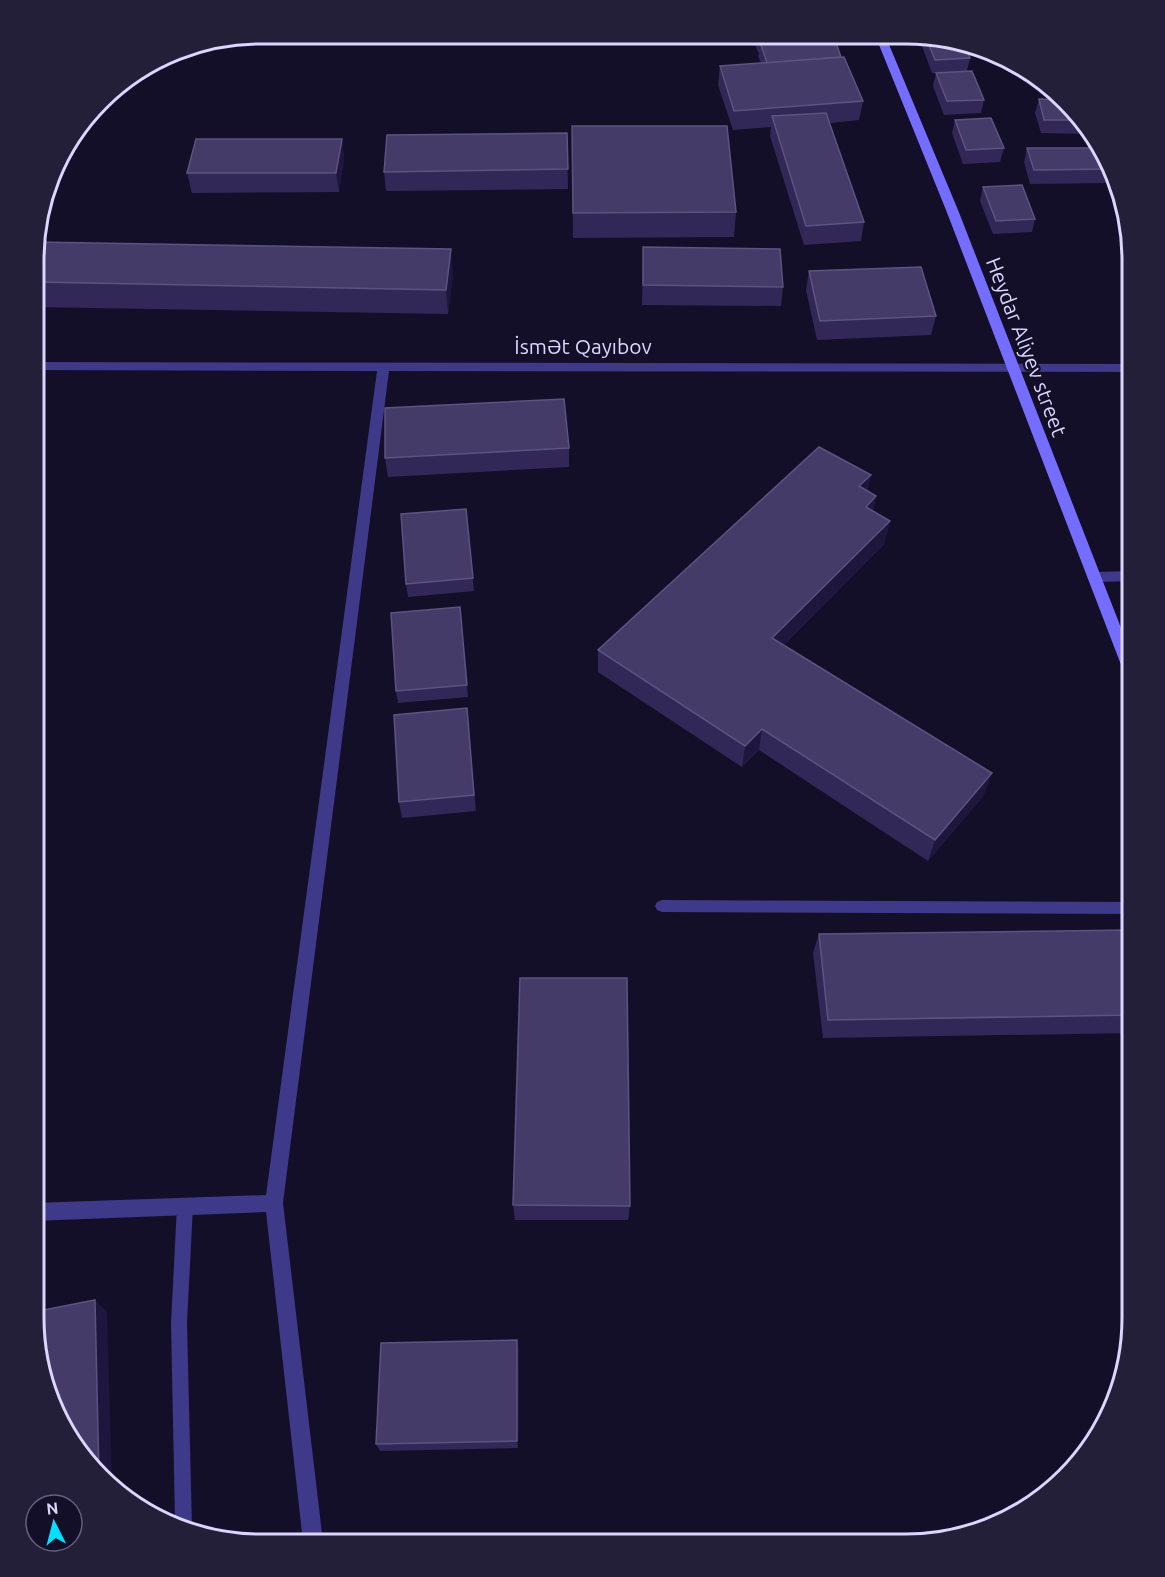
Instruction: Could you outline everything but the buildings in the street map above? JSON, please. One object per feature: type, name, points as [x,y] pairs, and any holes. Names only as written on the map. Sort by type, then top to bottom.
[{"type":"main road","name":"Heydar Aliyev street","points":[[884,44],[952,210],[1122,649]]},
{"type":"street","name":"İsmət Qayıbov","points":[[44,366],[1122,368]]},
{"type":"street","points":[[312,1534],[274,1203],[384,366]]},
{"type":"street","points":[[1094,577],[1122,576]]},
{"type":"street","points":[[44,1212],[274,1203]]},
{"type":"lane","points":[[662,906],[1122,908]]},
{"type":"lane","points":[[184,1206],[179,1323],[184,1520]]}]
